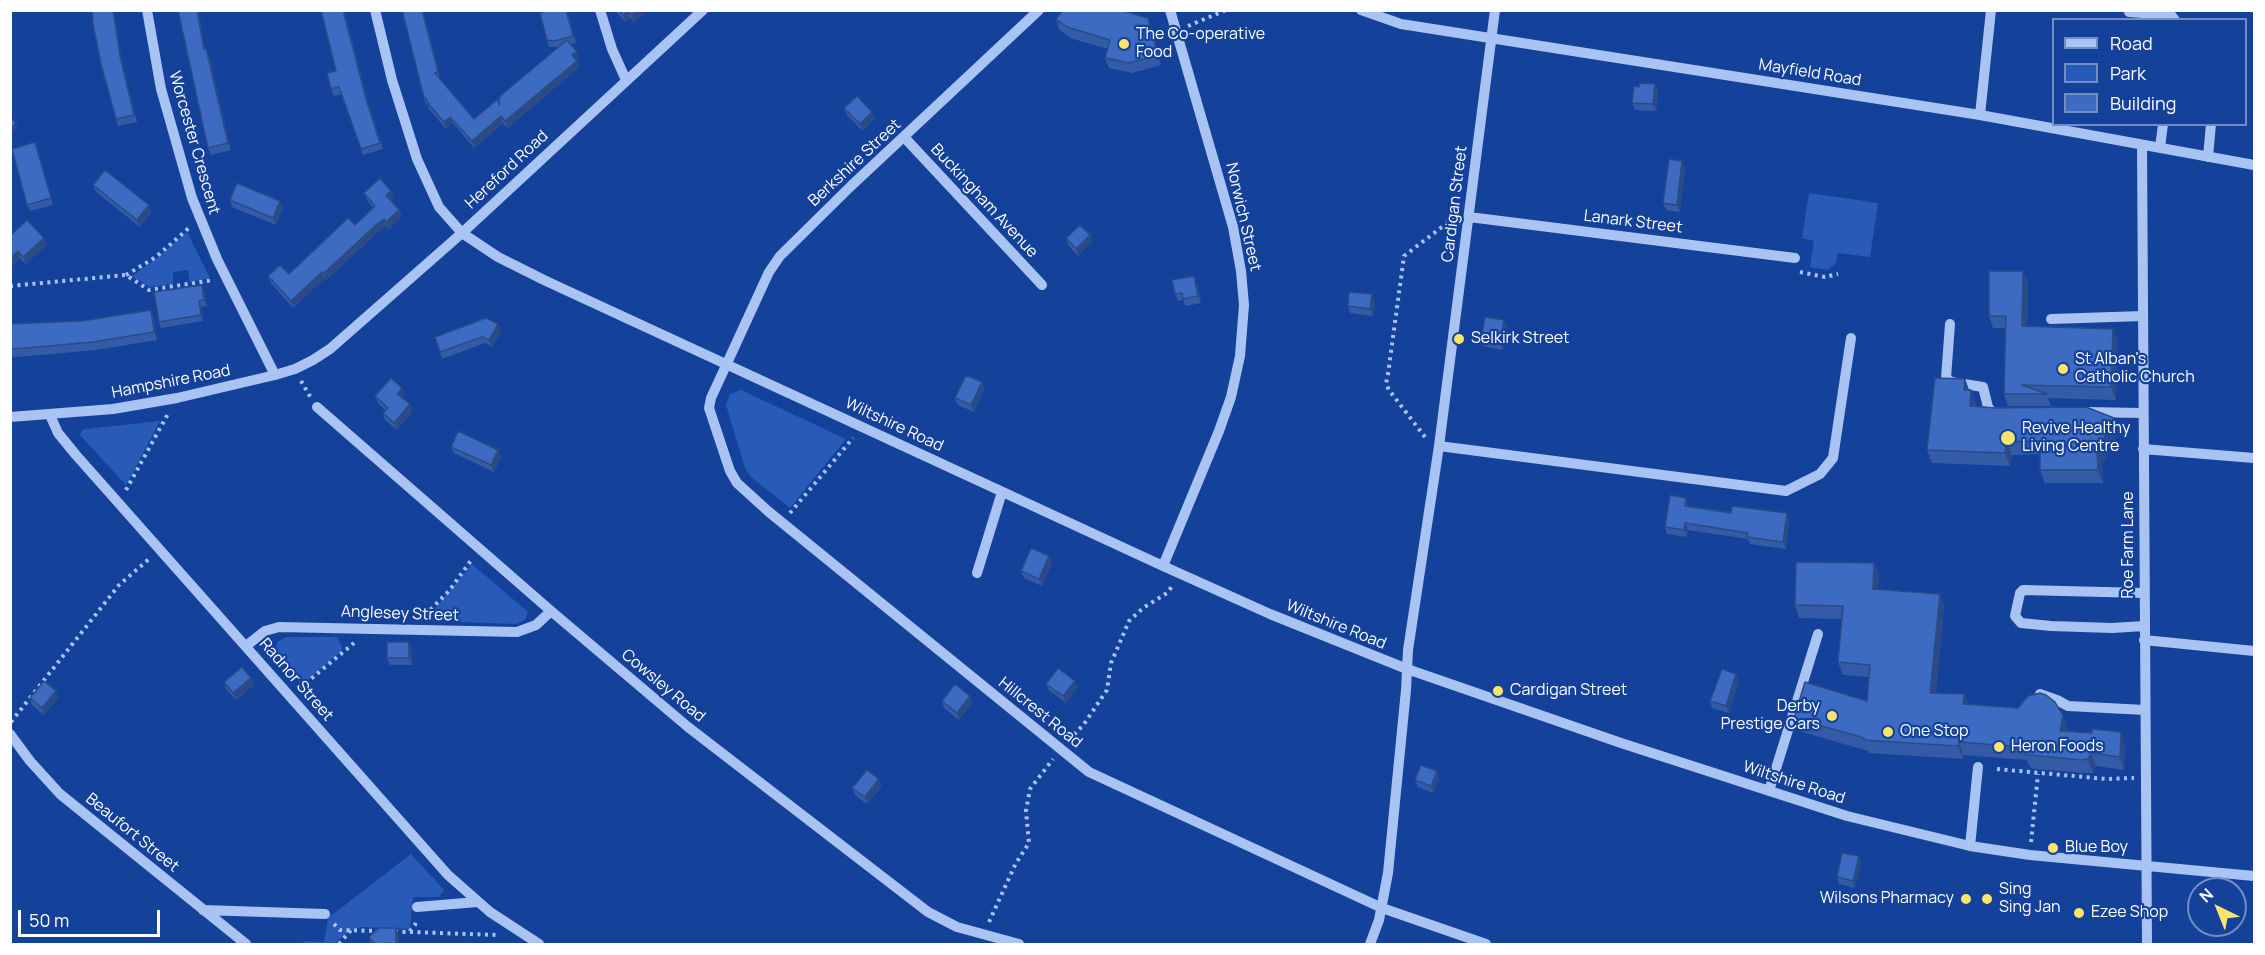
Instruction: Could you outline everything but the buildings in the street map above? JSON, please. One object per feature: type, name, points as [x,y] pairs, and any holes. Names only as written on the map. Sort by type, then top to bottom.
[{"type":"street","name":"Worcester Crescent","points":[[147,10],[161,89],[199,219],[275,375]]},
{"type":"street","name":"Wiltshire Road","points":[[375,10],[392,80],[417,159],[440,207],[462,232],[498,257],[546,281],[1002,492],[1270,614],[1407,669],[1621,743],[1847,816],[1970,846],[2030,855],[2254,876]]},
{"type":"street","points":[[600,10],[612,49],[626,80]]},
{"type":"street","name":"Hereford Road","points":[[330,349],[462,232],[703,10]]},
{"type":"street","name":"Berkshire Street","points":[[725,363],[769,272],[780,256],[1039,10]]},
{"type":"street","name":"Norwich Street","points":[[1163,566],[1231,397],[1240,356],[1244,305],[1233,227],[1170,10]]},
{"type":"street","name":"Mayfield Road","points":[[1361,10],[1401,24],[1980,115],[2254,165]]},
{"type":"street","name":"Cardigan Street","points":[[1370,945],[1382,908],[1388,873],[1408,650],[1438,450],[1495,10]]},
{"type":"street","points":[[1980,115],[1991,10]]},
{"type":"street","points":[[2129,12],[2171,15],[2173,18]]},
{"type":"street","points":[[2160,148],[2163,126]]},
{"type":"street","points":[[2208,157],[2211,126]]},
{"type":"street","name":"Buckingham Avenue","points":[[904,138],[1042,285]]},
{"type":"street","name":"Roe Farm Lane","points":[[2142,145],[2147,945]]},
{"type":"street","name":"Lanark Street","points":[[1469,211],[1795,258]]},
{"type":"street","points":[[2050,320],[2143,316]]},
{"type":"street","points":[[1950,324],[1946,378],[1948,381],[1983,387],[1986,391],[1986,402],[1992,412],[2011,413]]},
{"type":"street","points":[[1438,450],[1786,491],[1820,474],[1833,458],[1851,338]]},
{"type":"street","name":"Hampshire Road","points":[[10,417],[113,409],[177,398],[295,369],[330,349]]},
{"type":"street","name":"Hillcrest Road","points":[[725,363],[709,408],[717,437],[737,483],[1089,772],[1382,908],[1486,945]]},
{"type":"street","name":"Cowsley Road","points":[[317,407],[688,727],[928,912],[957,927],[1019,945]]},
{"type":"street","points":[[2078,412],[2143,413]]},
{"type":"street","name":"Radnor Street","points":[[50,415],[58,433],[119,504],[448,876],[477,902],[539,945]]},
{"type":"street","points":[[2144,449],[2254,458]]},
{"type":"street","points":[[977,573],[1002,492]]},
{"type":"street","points":[[2144,593],[2023,590],[2020,593],[2015,616],[2021,622],[2051,626],[2112,628],[2144,626]]},
{"type":"street","name":"Anglesey Street","points":[[246,646],[265,631],[279,627],[518,632],[536,625],[551,611]]},
{"type":"street","points":[[1769,791],[1818,634]]},
{"type":"street","points":[[2145,640],[2254,651]]},
{"type":"street","points":[[2040,694],[2068,706],[2145,710]]},
{"type":"street","name":"Beaufort Street","points":[[10,734],[30,761],[60,794],[246,945]]},
{"type":"street","points":[[1970,846],[1978,767]]},
{"type":"street","points":[[417,907],[477,902]]},
{"type":"street","points":[[203,910],[325,914]]},
{"type":"path","points":[[1176,30],[1226,10]]},
{"type":"path","points":[[1438,450],[1386,384],[1404,256],[1408,251],[1469,211]]},
{"type":"path","points":[[10,286],[126,275],[156,257],[199,219]]},
{"type":"path","points":[[1795,258],[1794,271],[1825,277],[1838,274]]},
{"type":"path","points":[[126,275],[149,290],[226,278]]},
{"type":"path","points":[[295,369],[317,407]]},
{"type":"path","points":[[119,504],[177,398]]},
{"type":"path","points":[[782,522],[862,427]]},
{"type":"path","points":[[409,630],[449,591],[480,549]]},
{"type":"path","points":[[10,723],[119,585],[160,550]]},
{"type":"path","points":[[990,917],[1016,863],[1029,843],[1026,811],[1030,789],[1084,724],[1107,690],[1111,663],[1129,621],[1143,608],[1167,593],[1180,574]]},
{"type":"path","points":[[290,696],[371,628]]},
{"type":"path","points":[[1997,769],[2106,779],[2145,777]]},
{"type":"path","points":[[2030,855],[2038,774]]},
{"type":"path","points":[[409,932],[415,925],[417,907]]},
{"type":"path","points":[[325,914],[340,930],[524,936]]},
{"type":"path","points":[[339,945],[351,930]]},
{"type":"green space","points":[[1809,193],[1878,203],[1870,257],[1838,253],[1836,263],[1828,270],[1810,267],[1814,241],[1802,238]]},
{"type":"green space","points":[[187,232],[210,278],[190,282],[188,270],[173,272],[173,284],[150,287],[132,276],[156,259]]},
{"type":"green space","points":[[741,390],[846,439],[790,508],[751,477],[745,468],[726,405],[730,394]]},
{"type":"green space","points":[[160,421],[126,485],[80,435],[82,430],[86,429]]},
{"type":"green space","points":[[472,564],[528,612],[525,620],[516,624],[434,621],[433,611]]},
{"type":"green space","points":[[286,637],[337,637],[342,647],[341,651],[302,685],[275,655],[277,642]]},
{"type":"green space","points":[[411,854],[444,890],[439,897],[413,897],[410,929],[361,927],[348,932],[334,944],[301,944],[305,941],[324,942],[328,918]]},
{"type":"place","name":"The Co-operative Food","points":[[1124,44]]},
{"type":"place","name":"Selkirk Street","points":[[1459,339]]},
{"type":"place","name":"St Alban's Catholic Church","points":[[2063,369]]},
{"type":"place","name":"Revive Healthy Living Centre","points":[[2008,438]]},
{"type":"place","name":"Cardigan Street","points":[[1498,691]]},
{"type":"place","name":"Derby Prestige Cars","points":[[1832,716]]},
{"type":"place","name":"One Stop","points":[[1888,732]]},
{"type":"place","name":"Heron Foods","points":[[1999,747]]},
{"type":"place","name":"Blue Boy","points":[[2053,848]]},
{"type":"place","name":"Wilsons Pharmacy","points":[[1966,899]]},
{"type":"place","name":"Sing Sing Jan","points":[[1987,899]]},
{"type":"place","name":"Ezee Shop","points":[[2079,913]]}]
